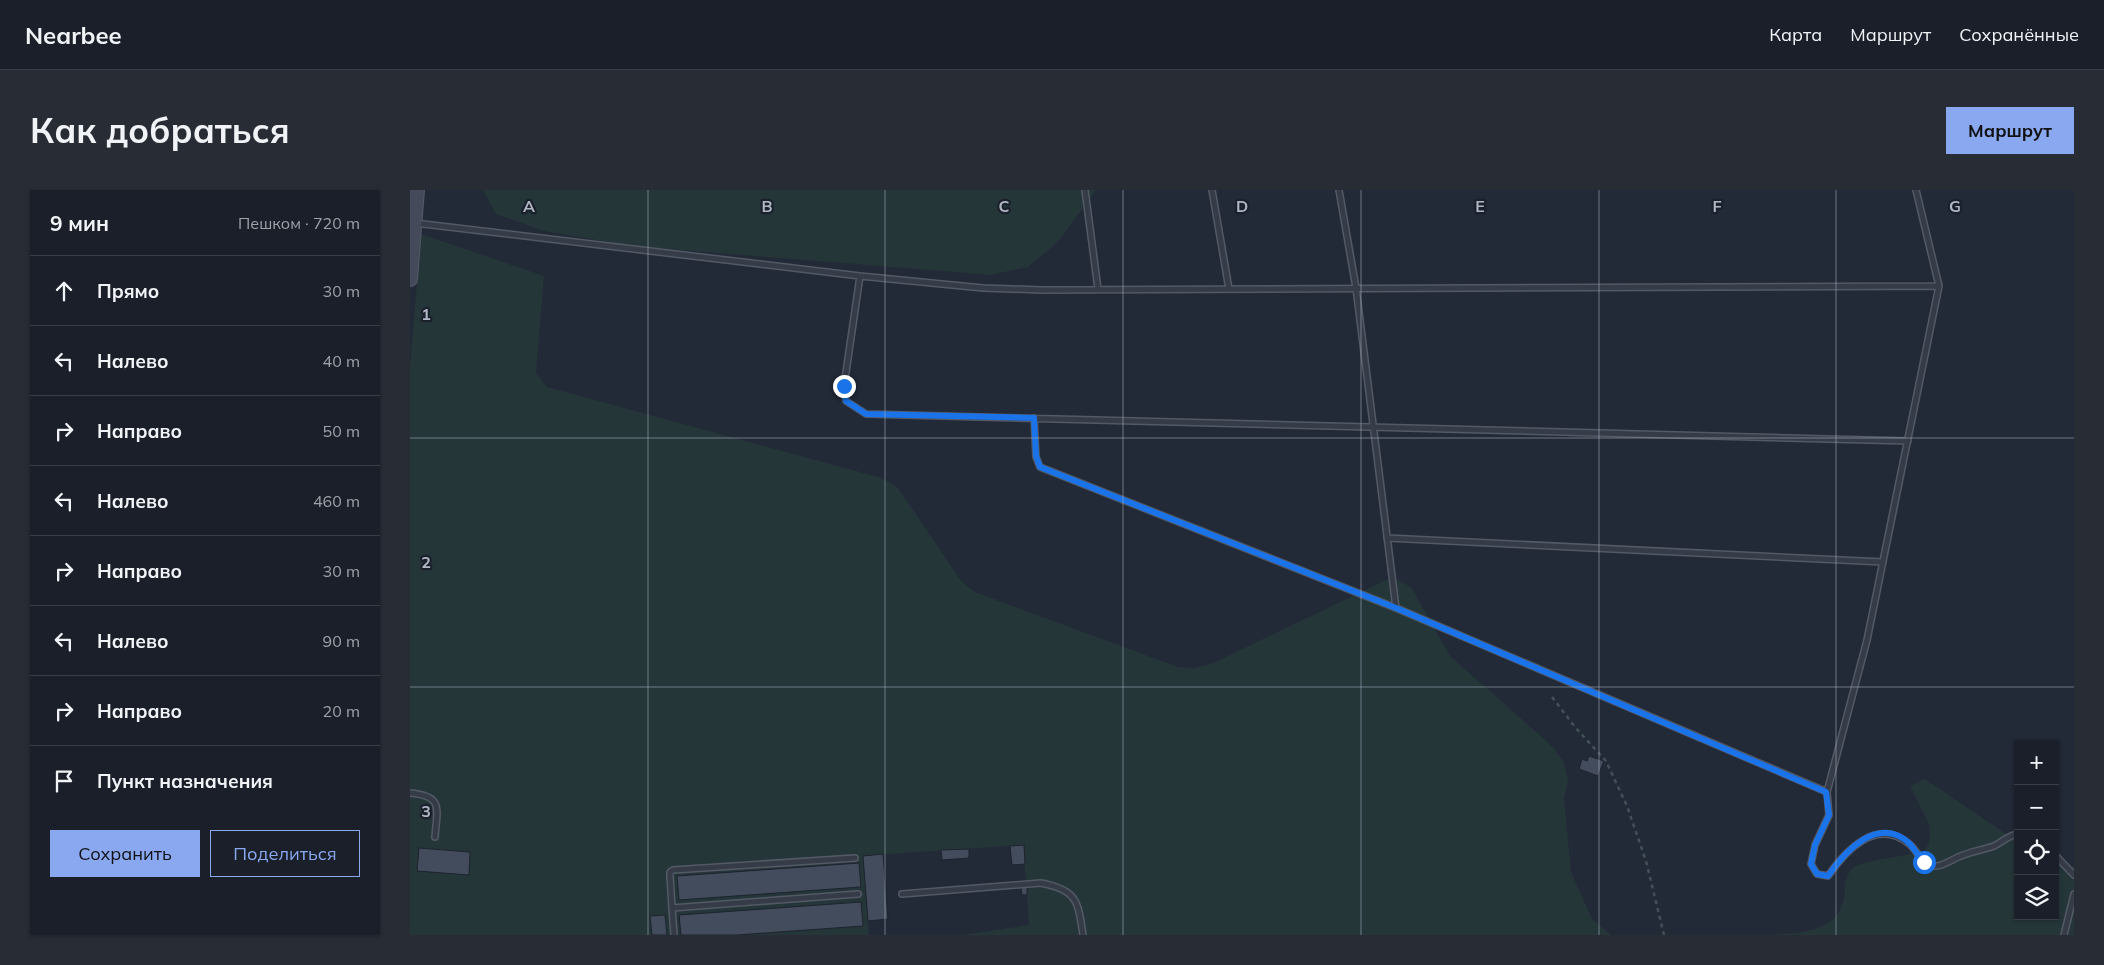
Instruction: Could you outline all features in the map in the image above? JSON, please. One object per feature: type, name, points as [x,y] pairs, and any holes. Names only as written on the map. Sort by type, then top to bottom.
[{"type":"street","points":[[410,279],[417,190]]},
{"type":"lane","points":[[1085,190],[1098,289]]},
{"type":"lane","points":[[1212,190],[1229,289]]},
{"type":"lane","points":[[1339,190],[1356,288],[1396,608]]},
{"type":"lane","points":[[1916,190],[1939,286],[1867,640],[1826,792],[1829,815],[1815,845],[1811,864],[1817,874],[1828,876],[1839,860],[1863,839],[1875,834],[1894,835],[1909,843],[1924,862],[1938,866],[1963,855],[1994,846],[2014,836]]},
{"type":"lane","points":[[415,223],[860,276],[983,288],[1042,290],[1939,286]]},
{"type":"lane","points":[[860,276],[844,386],[846,401],[866,414],[1908,442]]},
{"type":"lane","points":[[1034,418],[1036,456],[1040,467],[1396,608],[1826,792]]},
{"type":"lane","points":[[1387,538],[1883,562]]},
{"type":"lane","points":[[410,793],[427,796],[438,805],[435,837]]},
{"type":"lane","points":[[674,935],[670,876],[670,872],[673,870],[855,858]]},
{"type":"lane","points":[[2059,859],[2074,875]]},
{"type":"lane","points":[[902,894],[1041,883],[1064,890],[1078,904],[1083,935]]},
{"type":"lane","points":[[672,908],[858,894]]},
{"type":"lane","points":[[2064,935],[2074,894]]},
{"type":"path","points":[[1552,697],[1575,727],[1606,761],[1627,806],[1646,862],[1664,935]]},
{"type":"shaded area","points":[[483,190],[1096,190],[1057,243],[1028,267],[990,275],[631,246],[544,231],[496,214]]},
{"type":"shaded area","points":[[421,234],[544,276],[536,373],[547,387],[882,478],[898,488],[962,582],[975,592],[1178,667],[1195,668],[1213,663],[1386,580],[1398,580],[1411,587],[1450,656],[1552,746],[1564,762],[1568,781],[1564,799],[1571,872],[1592,919],[1611,935],[962,935],[1029,925],[1023,845],[863,856],[869,935],[410,935],[410,365]]},
{"type":"shaded area","points":[[1925,779],[2014,839],[2014,920],[2059,920],[2059,861],[2074,867],[2074,935],[1765,935],[1813,930],[1833,919],[1840,910],[1847,878],[1854,867],[1925,851],[1930,840],[1929,824],[1910,786]]},
{"type":"building","points":[[1589,756],[1604,761],[1598,776],[1579,769],[1582,759],[1587,761]]},
{"type":"building","points":[[1024,845],[1025,864],[1012,865],[1010,846]]},
{"type":"building","points":[[419,848],[470,852],[469,875],[417,871]]},
{"type":"building","points":[[969,849],[969,858],[942,860],[941,850]]},
{"type":"building","points":[[883,854],[888,919],[868,921],[863,856]]},
{"type":"building","points":[[859,863],[861,887],[679,900],[677,876]]},
{"type":"building","points":[[1027,887],[1027,895],[1022,895],[1021,888]]},
{"type":"building","points":[[861,902],[863,926],[737,935],[681,935],[679,915]]},
{"type":"building","points":[[665,915],[667,935],[652,935],[650,916]]},
{"type":"route","points":[[844,386],[846,401],[866,414],[1034,418],[1036,456],[1040,467],[1396,608],[1826,792],[1829,815],[1815,845],[1811,864],[1817,874],[1828,876],[1839,860],[1863,839],[1875,834],[1894,835],[1909,843],[1924,862]]}]
